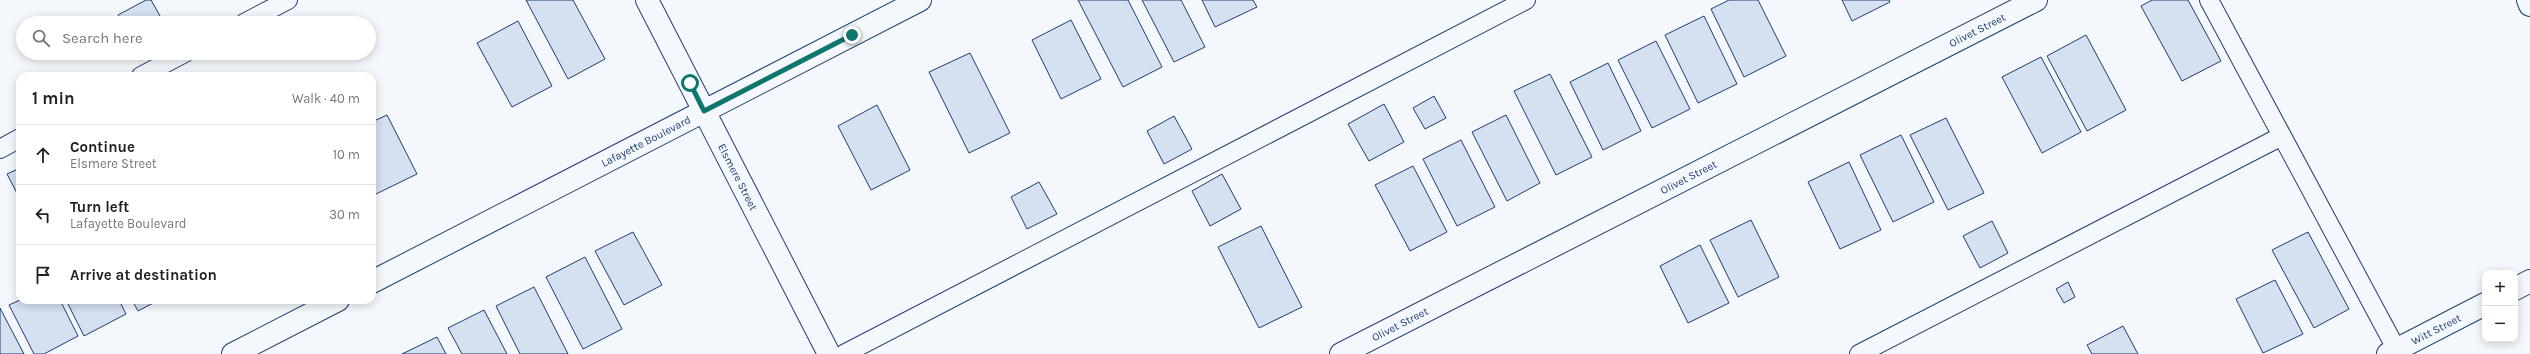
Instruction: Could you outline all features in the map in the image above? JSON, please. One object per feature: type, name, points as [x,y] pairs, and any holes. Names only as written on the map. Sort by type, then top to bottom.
[{"type":"street","name":"Elsmere Street","points":[[647,0],[829,354]]},
{"type":"street","name":"Lafayette Boulevard","points":[[376,280],[920,0]]},
{"type":"street","name":"Olivet Street","points":[[1341,354],[2036,0]]},
{"type":"street","points":[[2528,0],[2530,5]]},
{"type":"street","points":[[2518,287],[2530,281]]},
{"type":"street","points":[[233,354],[330,304]]},
{"type":"street","name":"Witt Street","points":[[2394,352],[2482,306]]},
{"type":"lane","points":[[257,16],[288,0]]},
{"type":"lane","points":[[844,354],[1526,0]]},
{"type":"lane","points":[[2209,0],[2282,136],[2394,352]]},
{"type":"lane","points":[[149,72],[172,60]]},
{"type":"lane","points":[[1859,354],[2282,136]]},
{"type":"lane","points":[[0,149],[16,140]]},
{"type":"building","points":[[146,0],[151,0],[160,16],[119,16]]},
{"type":"building","points":[[526,0],[573,0],[605,59],[568,79]]},
{"type":"building","points":[[1078,0],[1128,0],[1162,67],[1123,87]]},
{"type":"building","points":[[1142,0],[1181,0],[1205,47],[1174,62]]},
{"type":"building","points":[[1202,0],[1253,0],[1257,7],[1215,27]]},
{"type":"building","points":[[1729,0],[1758,0],[1786,56],[1744,77],[1711,9]]},
{"type":"building","points":[[1842,0],[1889,0],[1890,2],[1852,21]]},
{"type":"building","points":[[2152,0],[2188,0],[2221,61],[2182,81],[2141,6]]},
{"type":"building","points":[[1704,16],[1737,84],[1698,103],[1665,35]]},
{"type":"building","points":[[1071,20],[1101,79],[1061,99],[1032,40]]},
{"type":"building","points":[[518,21],[552,86],[512,107],[477,43]]},
{"type":"building","points":[[2086,35],[2126,110],[2087,131],[2047,56]]},
{"type":"building","points":[[1656,41],[1690,109],[1652,128],[1618,60]]},
{"type":"building","points":[[970,53],[1010,133],[969,153],[929,72]]},
{"type":"building","points":[[2041,57],[2081,132],[2042,153],[2002,77]]},
{"type":"building","points":[[1608,63],[1641,131],[1603,150],[1570,82]]},
{"type":"building","points":[[1550,74],[1592,157],[1556,175],[1514,91]]},
{"type":"building","points":[[1434,96],[1446,118],[1425,129],[1413,108]]},
{"type":"building","points":[[1384,104],[1404,142],[1369,161],[1348,124]]},
{"type":"building","points":[[877,105],[910,170],[871,190],[838,126]]},
{"type":"building","points":[[387,115],[417,174],[376,194],[376,120]]},
{"type":"building","points":[[1506,115],[1540,183],[1507,201],[1472,132]]},
{"type":"building","points":[[1174,116],[1192,149],[1164,164],[1147,131]]},
{"type":"building","points":[[1946,118],[1984,193],[1948,210],[1910,135]]},
{"type":"building","points":[[1901,135],[1934,202],[1893,222],[1860,155]]},
{"type":"building","points":[[1461,140],[1495,207],[1457,226],[1423,159]]},
{"type":"building","points":[[1849,162],[1881,230],[1840,249],[1808,182]]},
{"type":"building","points":[[1413,166],[1447,232],[1410,251],[1375,185]]},
{"type":"building","points":[[16,170],[16,191],[7,174]]},
{"type":"building","points":[[1222,174],[1241,209],[1210,226],[1192,191]]},
{"type":"building","points":[[1039,182],[1057,214],[1027,229],[1011,197]]},
{"type":"building","points":[[1751,220],[1779,277],[1738,297],[1710,240]]},
{"type":"building","points":[[1992,221],[2008,253],[1980,268],[1963,236]]},
{"type":"building","points":[[1261,226],[1302,307],[1259,328],[1218,247]]},
{"type":"building","points":[[633,232],[662,285],[624,305],[595,251]]},
{"type":"building","points":[[2308,232],[2349,309],[2314,328],[2272,250]]},
{"type":"building","points":[[1700,245],[1729,303],[1688,323],[1660,266]]},
{"type":"building","points":[[585,257],[622,329],[583,349],[546,277]]},
{"type":"building","points":[[2275,280],[2303,334],[2263,353],[2236,299]]},
{"type":"building","points":[[2068,282],[2075,297],[2064,303],[2056,289]]},
{"type":"building","points":[[534,287],[568,354],[520,354],[496,306]]},
{"type":"building","points":[[16,302],[16,304],[62,304],[78,336],[44,354],[34,354],[9,305]]},
{"type":"building","points":[[68,304],[121,304],[126,314],[84,336]]},
{"type":"building","points":[[134,304],[151,304],[138,311]]},
{"type":"building","points":[[0,308],[24,354],[0,354]]},
{"type":"building","points":[[484,310],[507,354],[462,354],[448,328]]},
{"type":"building","points":[[2123,326],[2138,354],[2092,354],[2087,345]]},
{"type":"building","points":[[437,337],[446,354],[402,354]]},
{"type":"route","points":[[690,83],[704,111],[852,35]]}]
